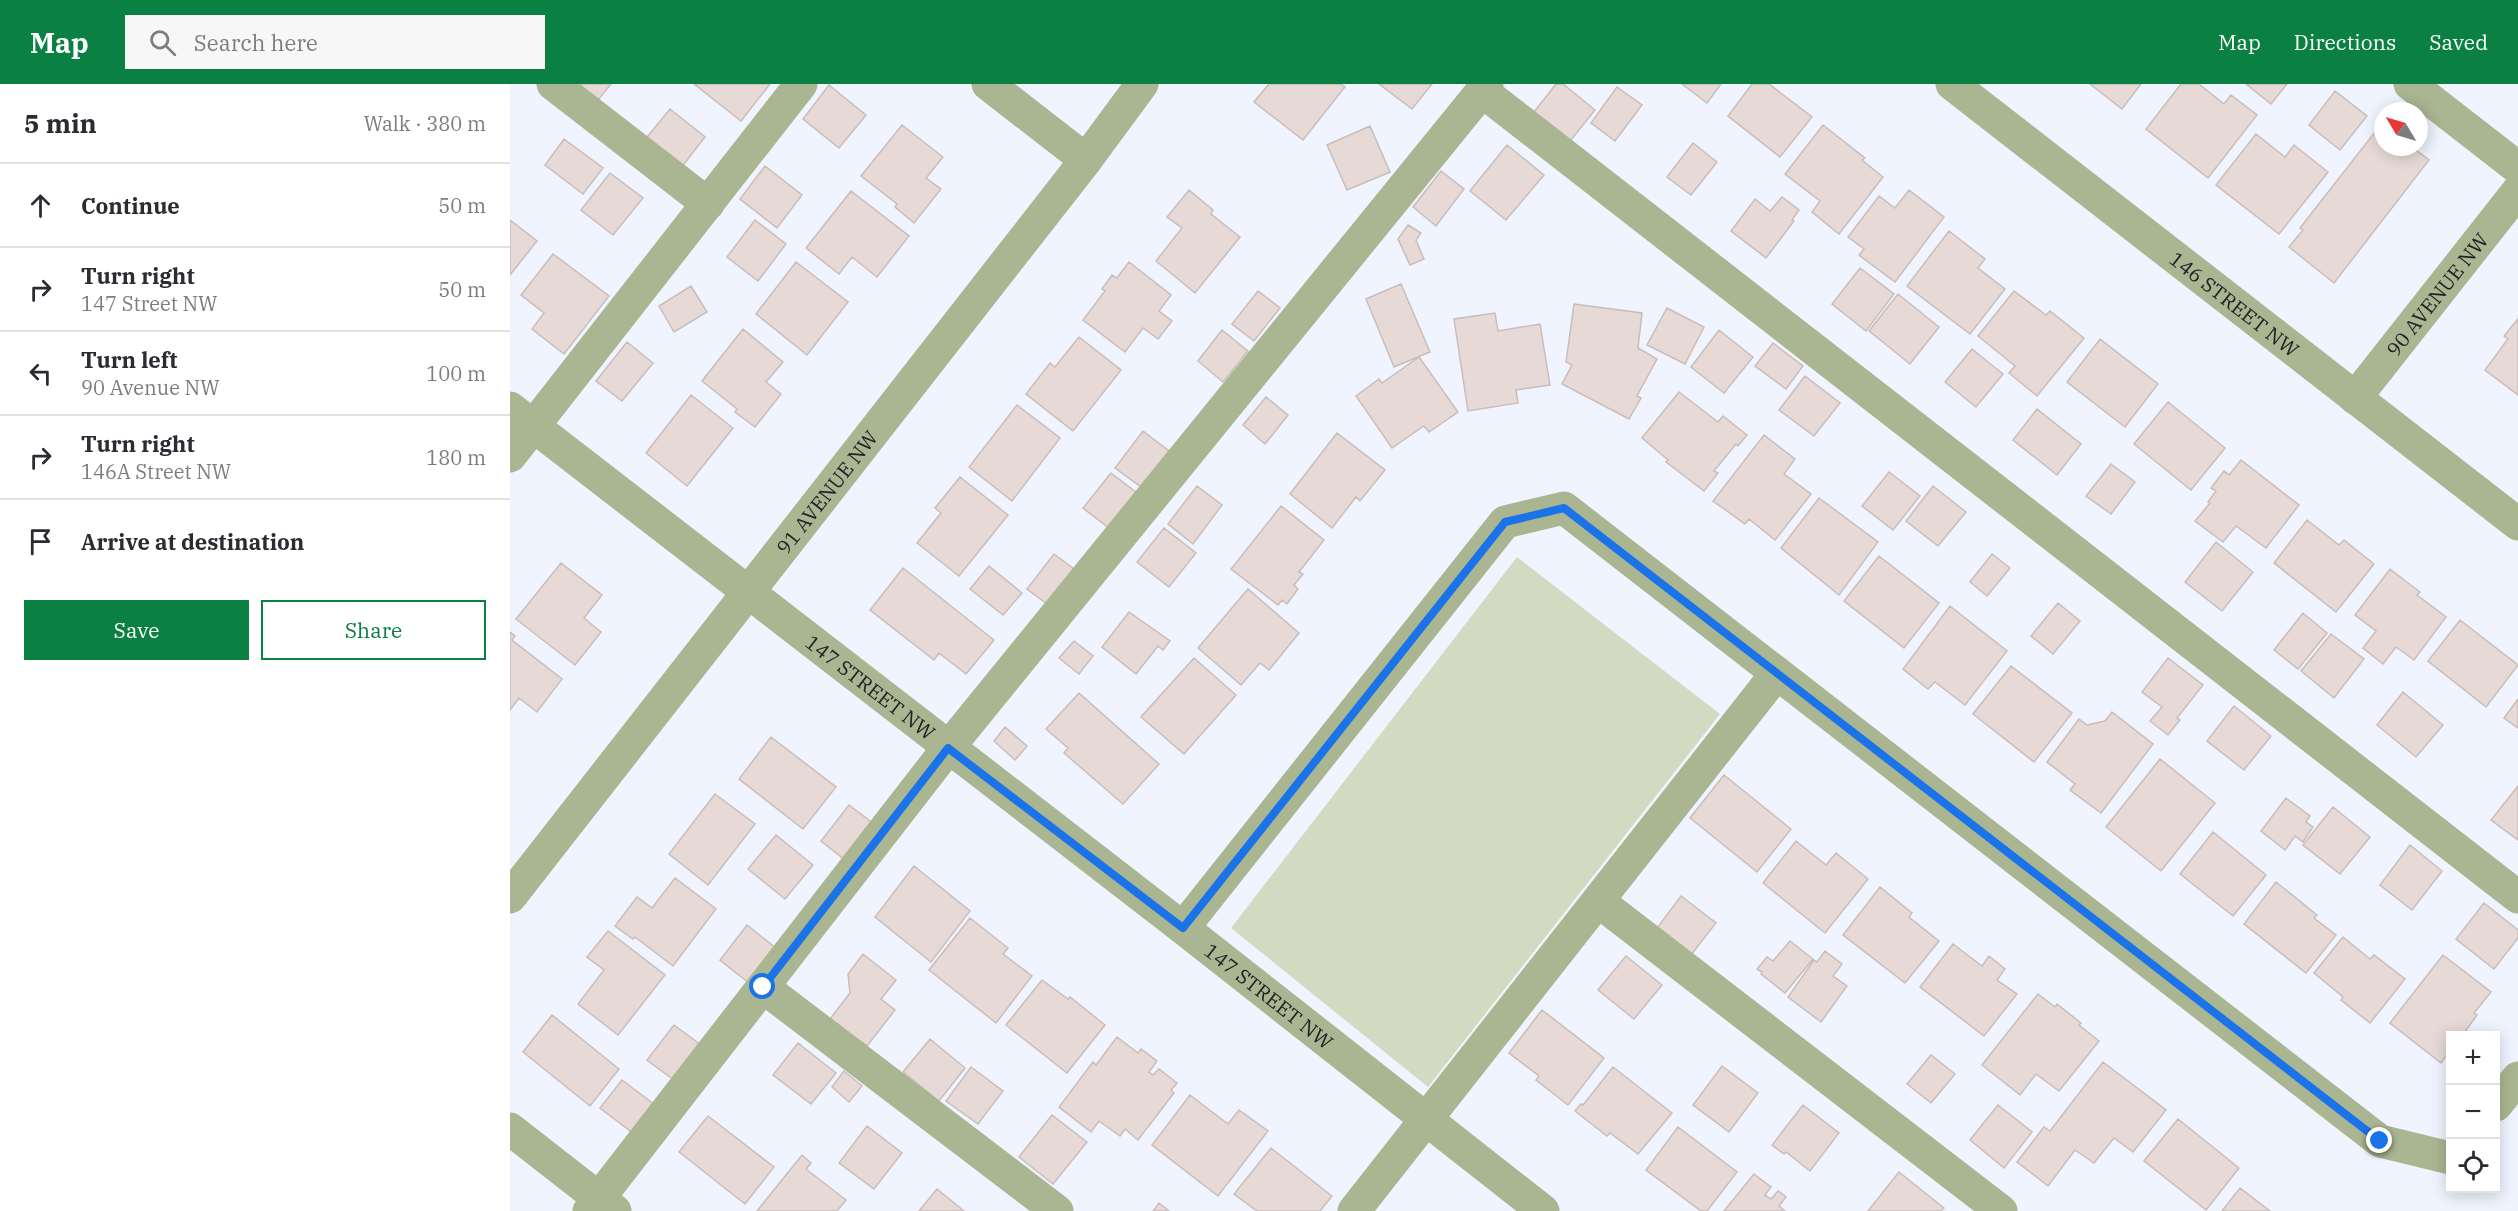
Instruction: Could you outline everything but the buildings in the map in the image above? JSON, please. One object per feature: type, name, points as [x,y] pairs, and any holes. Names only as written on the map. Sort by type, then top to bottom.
[{"type":"street","points":[[553,84],[708,204]]},
{"type":"street","points":[[510,456],[522,417],[708,204],[801,84]]},
{"type":"street","points":[[988,84],[1086,160]]},
{"type":"street","name":"91 AVENUE NW","points":[[510,897],[1086,160],[1142,84]]},
{"type":"street","name":"146 STREET NW","points":[[1952,84],[2518,524]]},
{"type":"street","points":[[2410,84],[2518,168]]},
{"type":"street","points":[[510,1129],[601,1207],[763,987],[948,748],[1485,88],[2518,897]]},
{"type":"street","name":"90 AVENUE NW","points":[[2355,398],[2518,191]]},
{"type":"street","name":"147 STREET NW","points":[[522,417],[1183,928],[1543,1211]]},
{"type":"street","points":[[1183,928],[1505,522],[1564,508],[2380,1141],[2446,1157]]},
{"type":"street","points":[[1354,1211],[1777,673]]},
{"type":"street","points":[[1598,901],[2001,1211]]},
{"type":"street","points":[[763,987],[1057,1211]]},
{"type":"street","points":[[2500,1100],[2518,1078]]},
{"type":"green space","points":[[1517,557],[1720,714],[1428,1087],[1231,928]]},
{"type":"route","points":[[763,987],[948,748],[1183,928],[1505,522],[1564,508],[2380,1141]]}]
